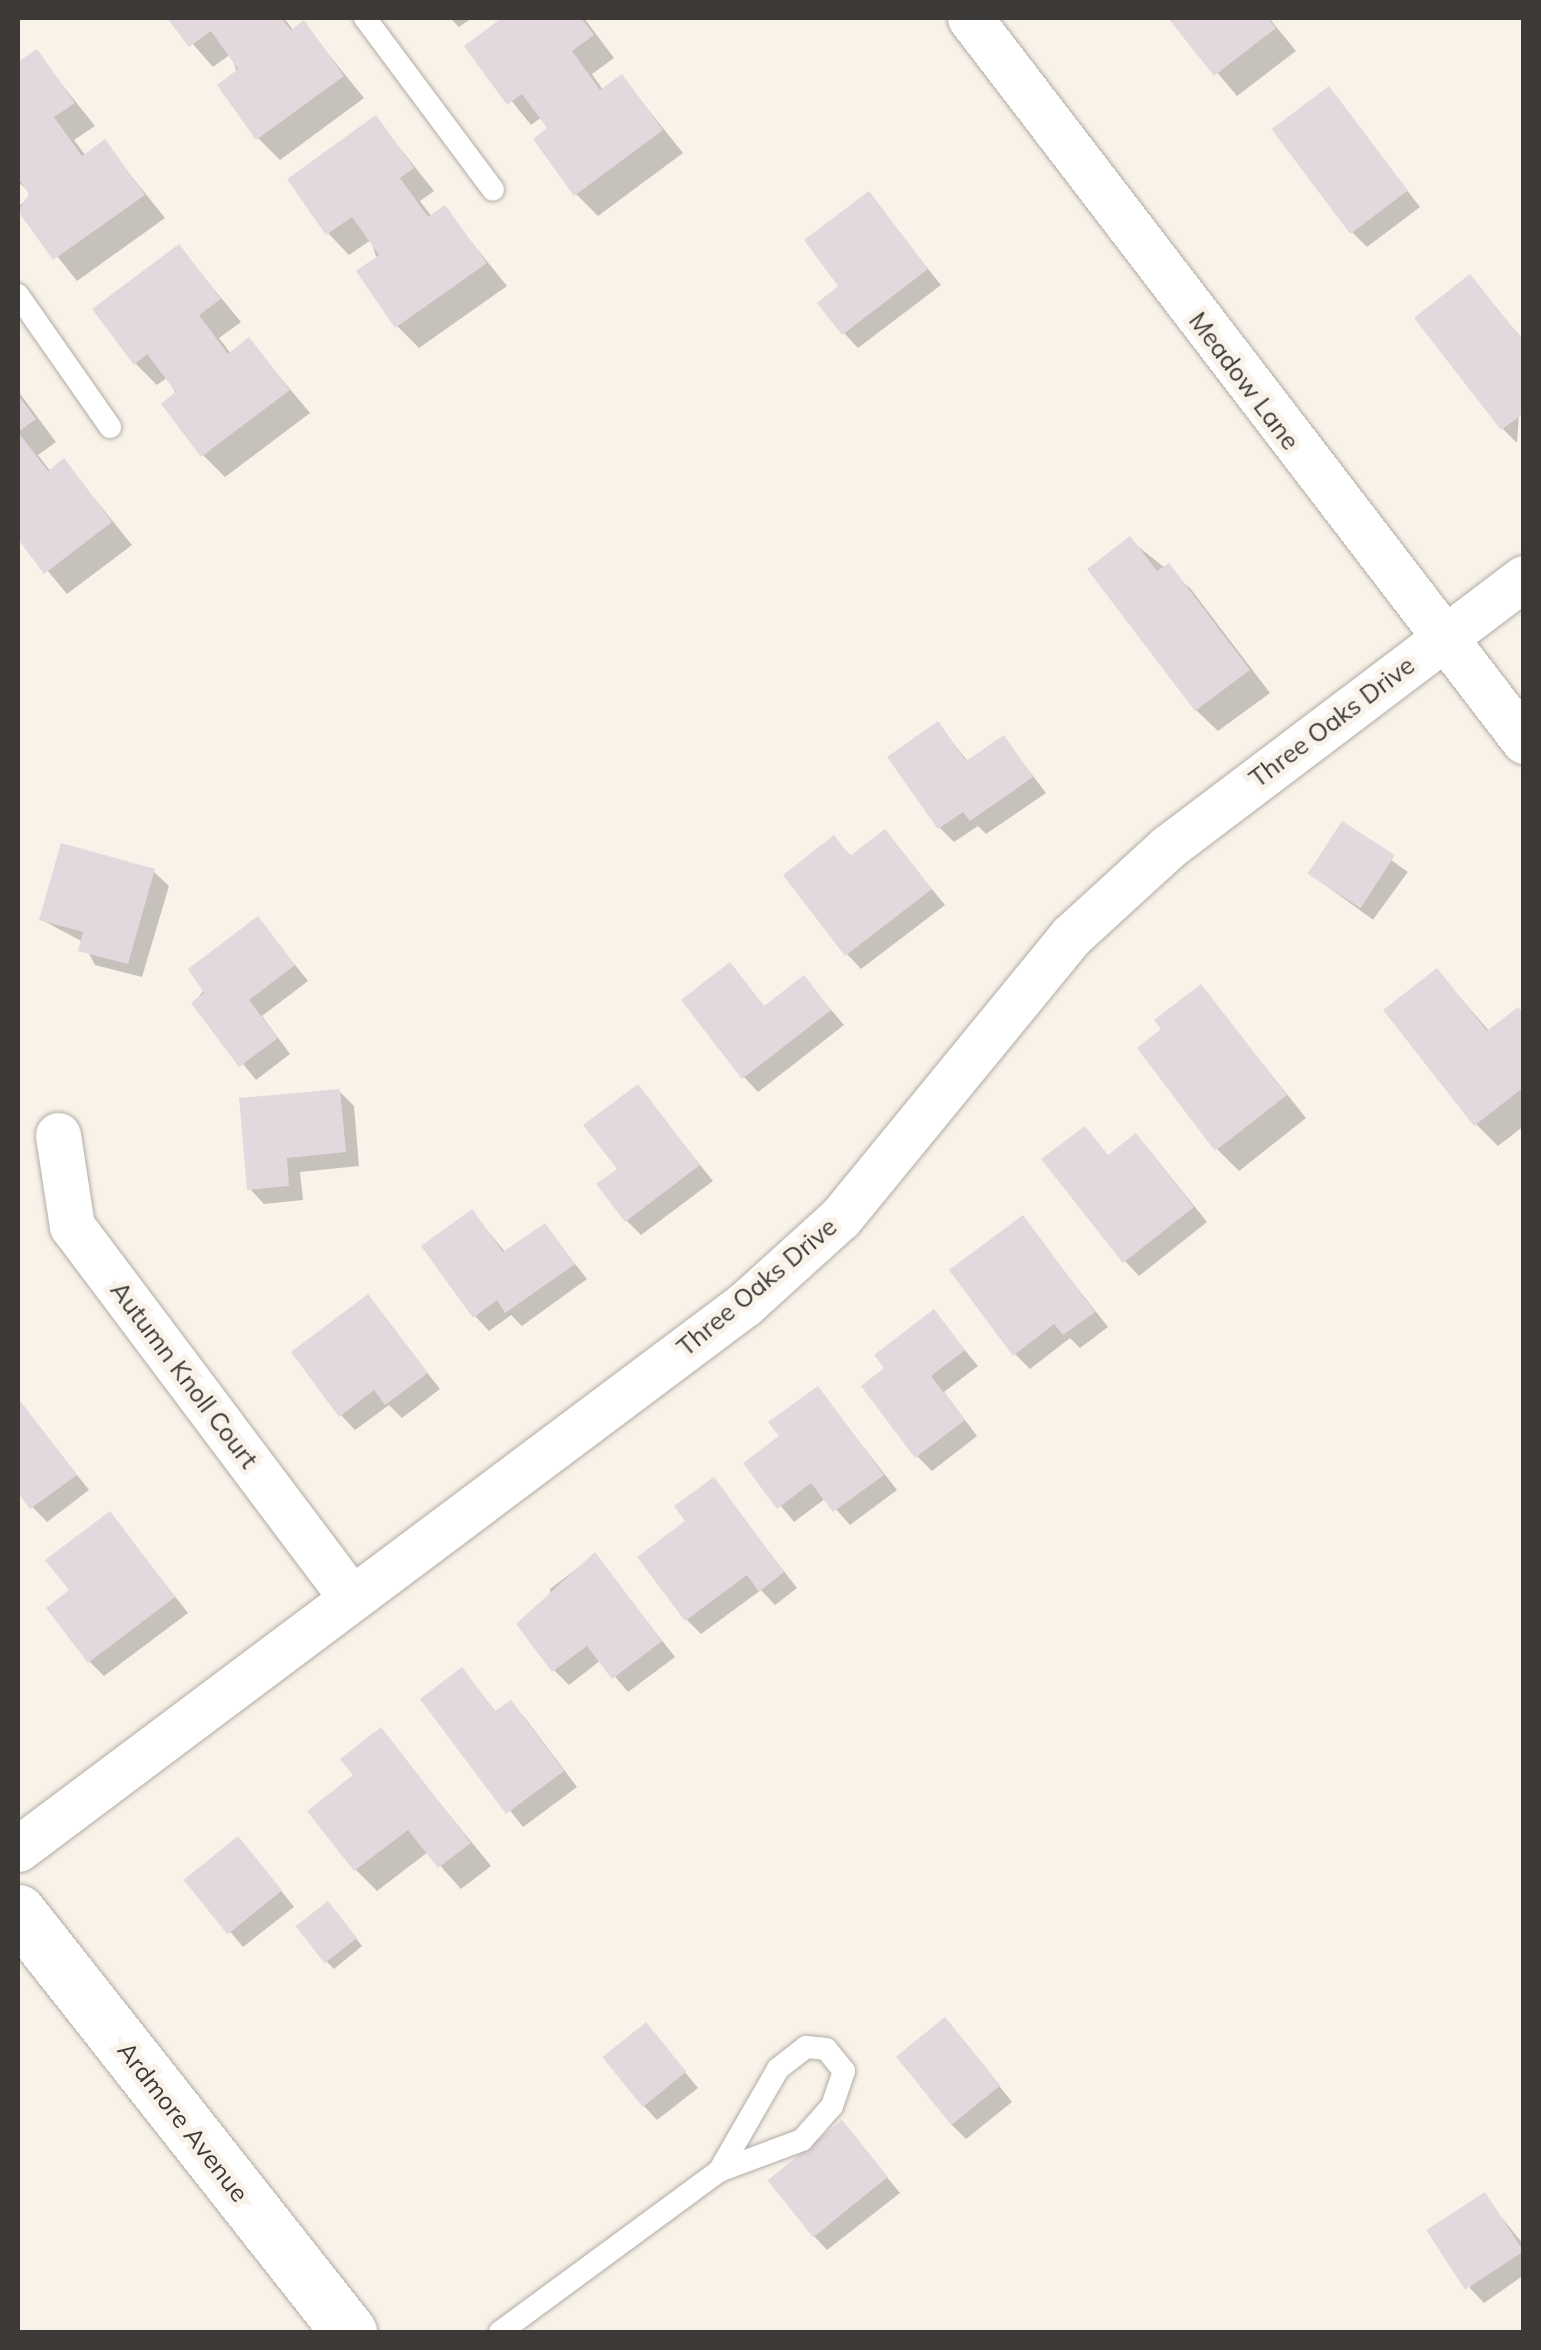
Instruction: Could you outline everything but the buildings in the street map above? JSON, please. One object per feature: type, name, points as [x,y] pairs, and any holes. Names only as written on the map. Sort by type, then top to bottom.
[{"type":"main road","name":"Ardmore Avenue","points":[[18,1912],[349,2332]]},
{"type":"street","name":"Meadow Lane","points":[[970,18],[1442,640],[1524,741]]},
{"type":"street","name":"Three Oaks Drive","points":[[18,1849],[746,1304],[840,1218],[1071,936],[1168,847],[1524,578]]},
{"type":"street","name":"Autumn Knoll Court","points":[[58,1135],[72,1226],[351,1598]]},
{"type":"lane","points":[[365,18],[492,190]]},
{"type":"lane","points":[[18,295],[110,427]]},
{"type":"lane","points":[[500,2332],[719,2171],[802,2140],[832,2106],[844,2071],[826,2049],[806,2046],[778,2069],[719,2171]]}]
